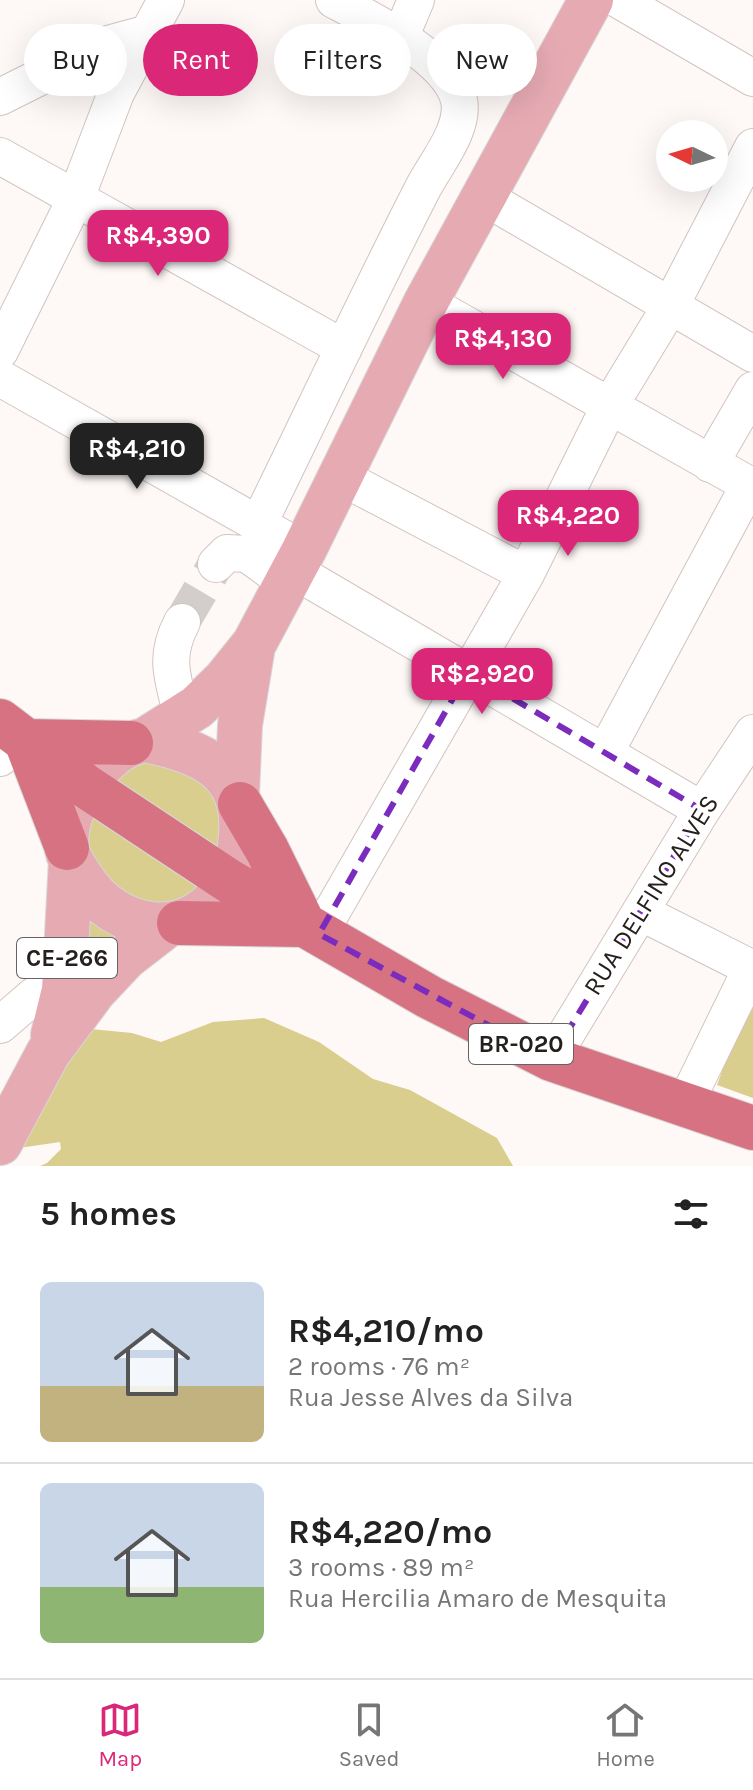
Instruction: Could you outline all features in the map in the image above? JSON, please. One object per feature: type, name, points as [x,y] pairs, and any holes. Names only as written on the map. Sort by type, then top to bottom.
[{"type":"highway","points":[[69,854],[12,739],[138,742]]},
{"type":"highway","name":"BR-020","points":[[12,739],[229,881],[429,997],[551,1059],[753,1128]]},
{"type":"highway","points":[[238,799],[312,930]]},
{"type":"highway","points":[[172,924],[312,930]]},
{"type":"main road","points":[[254,644],[240,725],[239,854],[229,881],[210,906],[199,914],[172,924],[132,920],[114,912],[87,886],[69,854],[72,813],[84,785],[114,753],[197,707],[225,680],[254,644],[341,477],[426,302],[591,0]]},
{"type":"main road","points":[[138,742],[185,749],[204,757],[226,777],[238,799]]},
{"type":"main road","name":"CE-266","points":[[48,1053],[64,990],[69,854]]},
{"type":"main road","name":"CE-266","points":[[0,1143],[48,1053],[107,975],[172,924]]},
{"type":"street","points":[[153,24],[166,0]]},
{"type":"street","points":[[334,0],[376,24]]},
{"type":"street","points":[[406,24],[416,0]]},
{"type":"street","points":[[619,0],[753,78]]},
{"type":"street","points":[[0,97],[104,45],[143,34]]},
{"type":"street","points":[[0,351],[76,198],[116,93],[143,42]]},
{"type":"street","points":[[258,525],[457,125],[459,101],[451,79],[411,46]]},
{"type":"street","points":[[312,930],[526,574],[609,407],[671,305],[753,147]]},
{"type":"street","points":[[0,156],[344,348]]},
{"type":"street","points":[[484,197],[753,354]]},
{"type":"street","points":[[426,302],[751,486],[605,753]]},
{"type":"street","points":[[0,378],[258,525],[295,568]]},
{"type":"street","points":[[710,464],[753,390]]},
{"type":"street","points":[[341,477],[526,574]]},
{"type":"street","points":[[216,564],[227,553],[247,554],[295,568],[702,810]]},
{"type":"street","points":[[182,622],[172,642],[170,664],[182,716]]},
{"type":"street","name":"RUA DELFINO ALVES","points":[[551,1059],[702,810],[749,747]]},
{"type":"street","points":[[640,912],[752,969],[684,1106]]},
{"type":"street","points":[[0,1025],[35,995],[64,990]]},
{"type":"highlighted area","points":[[468,672],[702,810],[551,1059],[319,934]]},
{"type":"shaded area","points":[[129,758],[212,776],[232,859],[99,777]]},
{"type":"shaded area","points":[[81,807],[213,889],[166,912],[89,876]]},
{"type":"shaded area","points":[[76,905],[125,930],[98,948],[71,986]]},
{"type":"shaded area","points":[[753,1007],[753,1098],[717,1085],[730,1049]]},
{"type":"shaded area","points":[[264,1018],[319,1042],[373,1079],[410,1090],[497,1138],[513,1166],[40,1166],[61,1149],[60,1142],[19,1148],[41,1093],[91,1029],[132,1033],[161,1042],[213,1022]]},
{"type":"tunnel","points":[[182,622],[216,564]]}]
